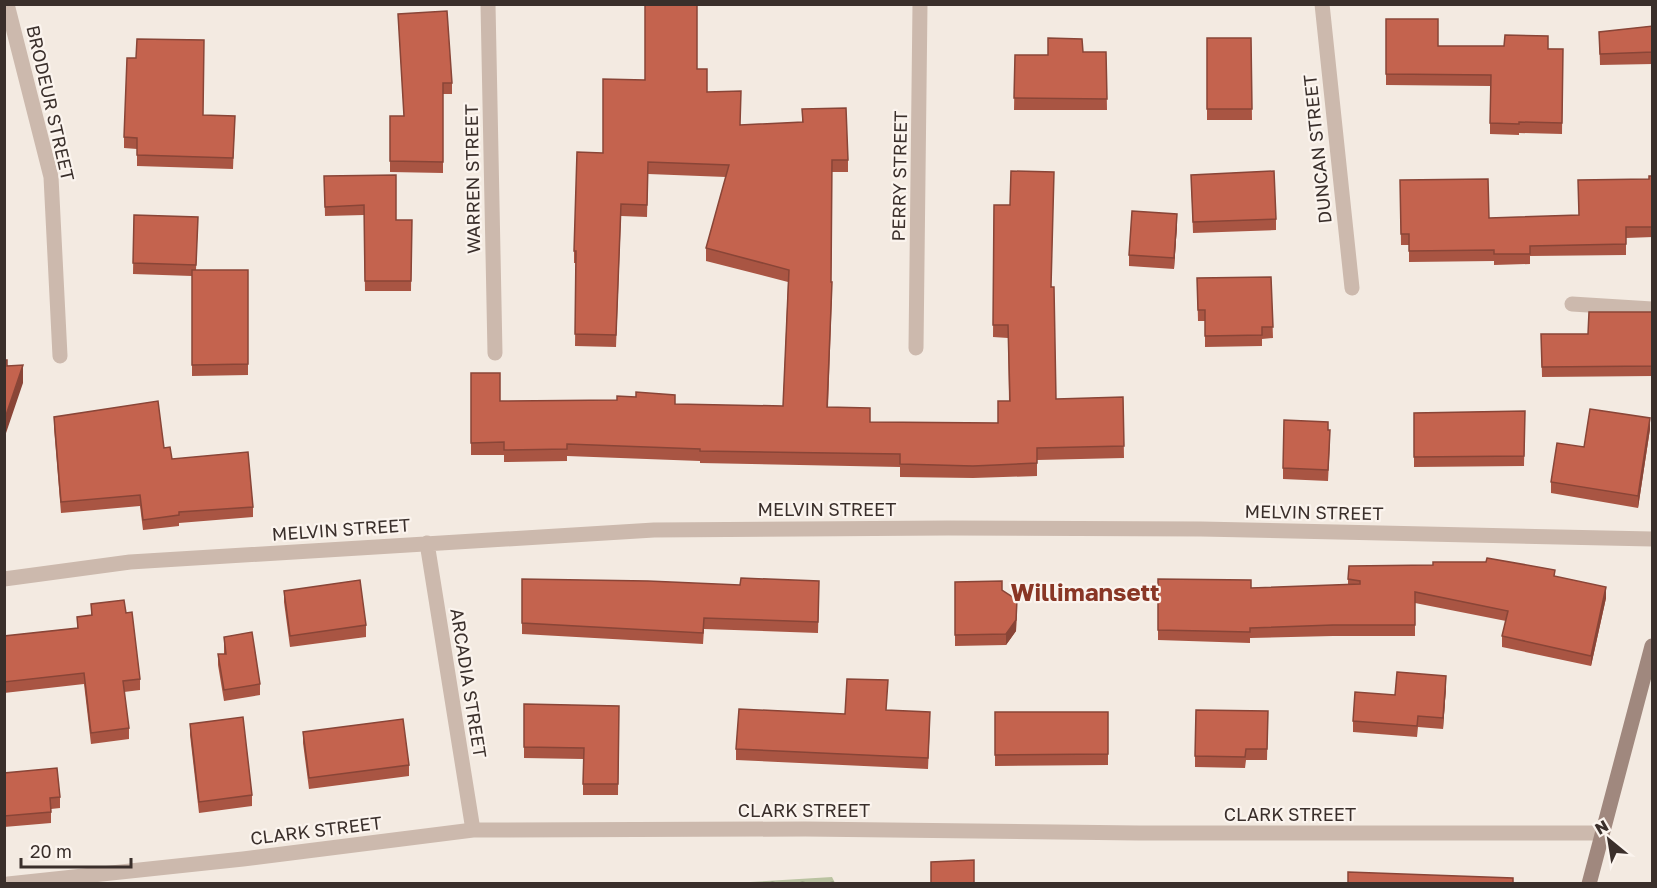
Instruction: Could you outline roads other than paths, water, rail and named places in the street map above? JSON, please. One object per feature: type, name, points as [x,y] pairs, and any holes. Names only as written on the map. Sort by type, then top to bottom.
[{"type":"main road","points":[[1589,884],[1653,646]]},
{"type":"street","name":"BRODEUR STREET","points":[[7,4],[51,177],[60,356]]},
{"type":"street","name":"WARREN STREET","points":[[488,4],[495,353]]},
{"type":"street","name":"PERRY STREET","points":[[916,348],[920,4]]},
{"type":"street","name":"DUNCAN STREET","points":[[1322,4],[1352,288]]},
{"type":"street","points":[[1572,304],[1653,309]]},
{"type":"street","name":"MELVIN STREET","points":[[4,579],[130,562],[654,530],[1201,529],[1653,540]]},
{"type":"street","name":"ARCADIA STREET","points":[[427,543],[473,830]]},
{"type":"street","name":"CLARK STREET","points":[[8,884],[243,859],[473,830],[805,829],[1139,833],[1602,833]]},
{"type":"district","name":"Willimansett","points":[[1085,591]]}]
